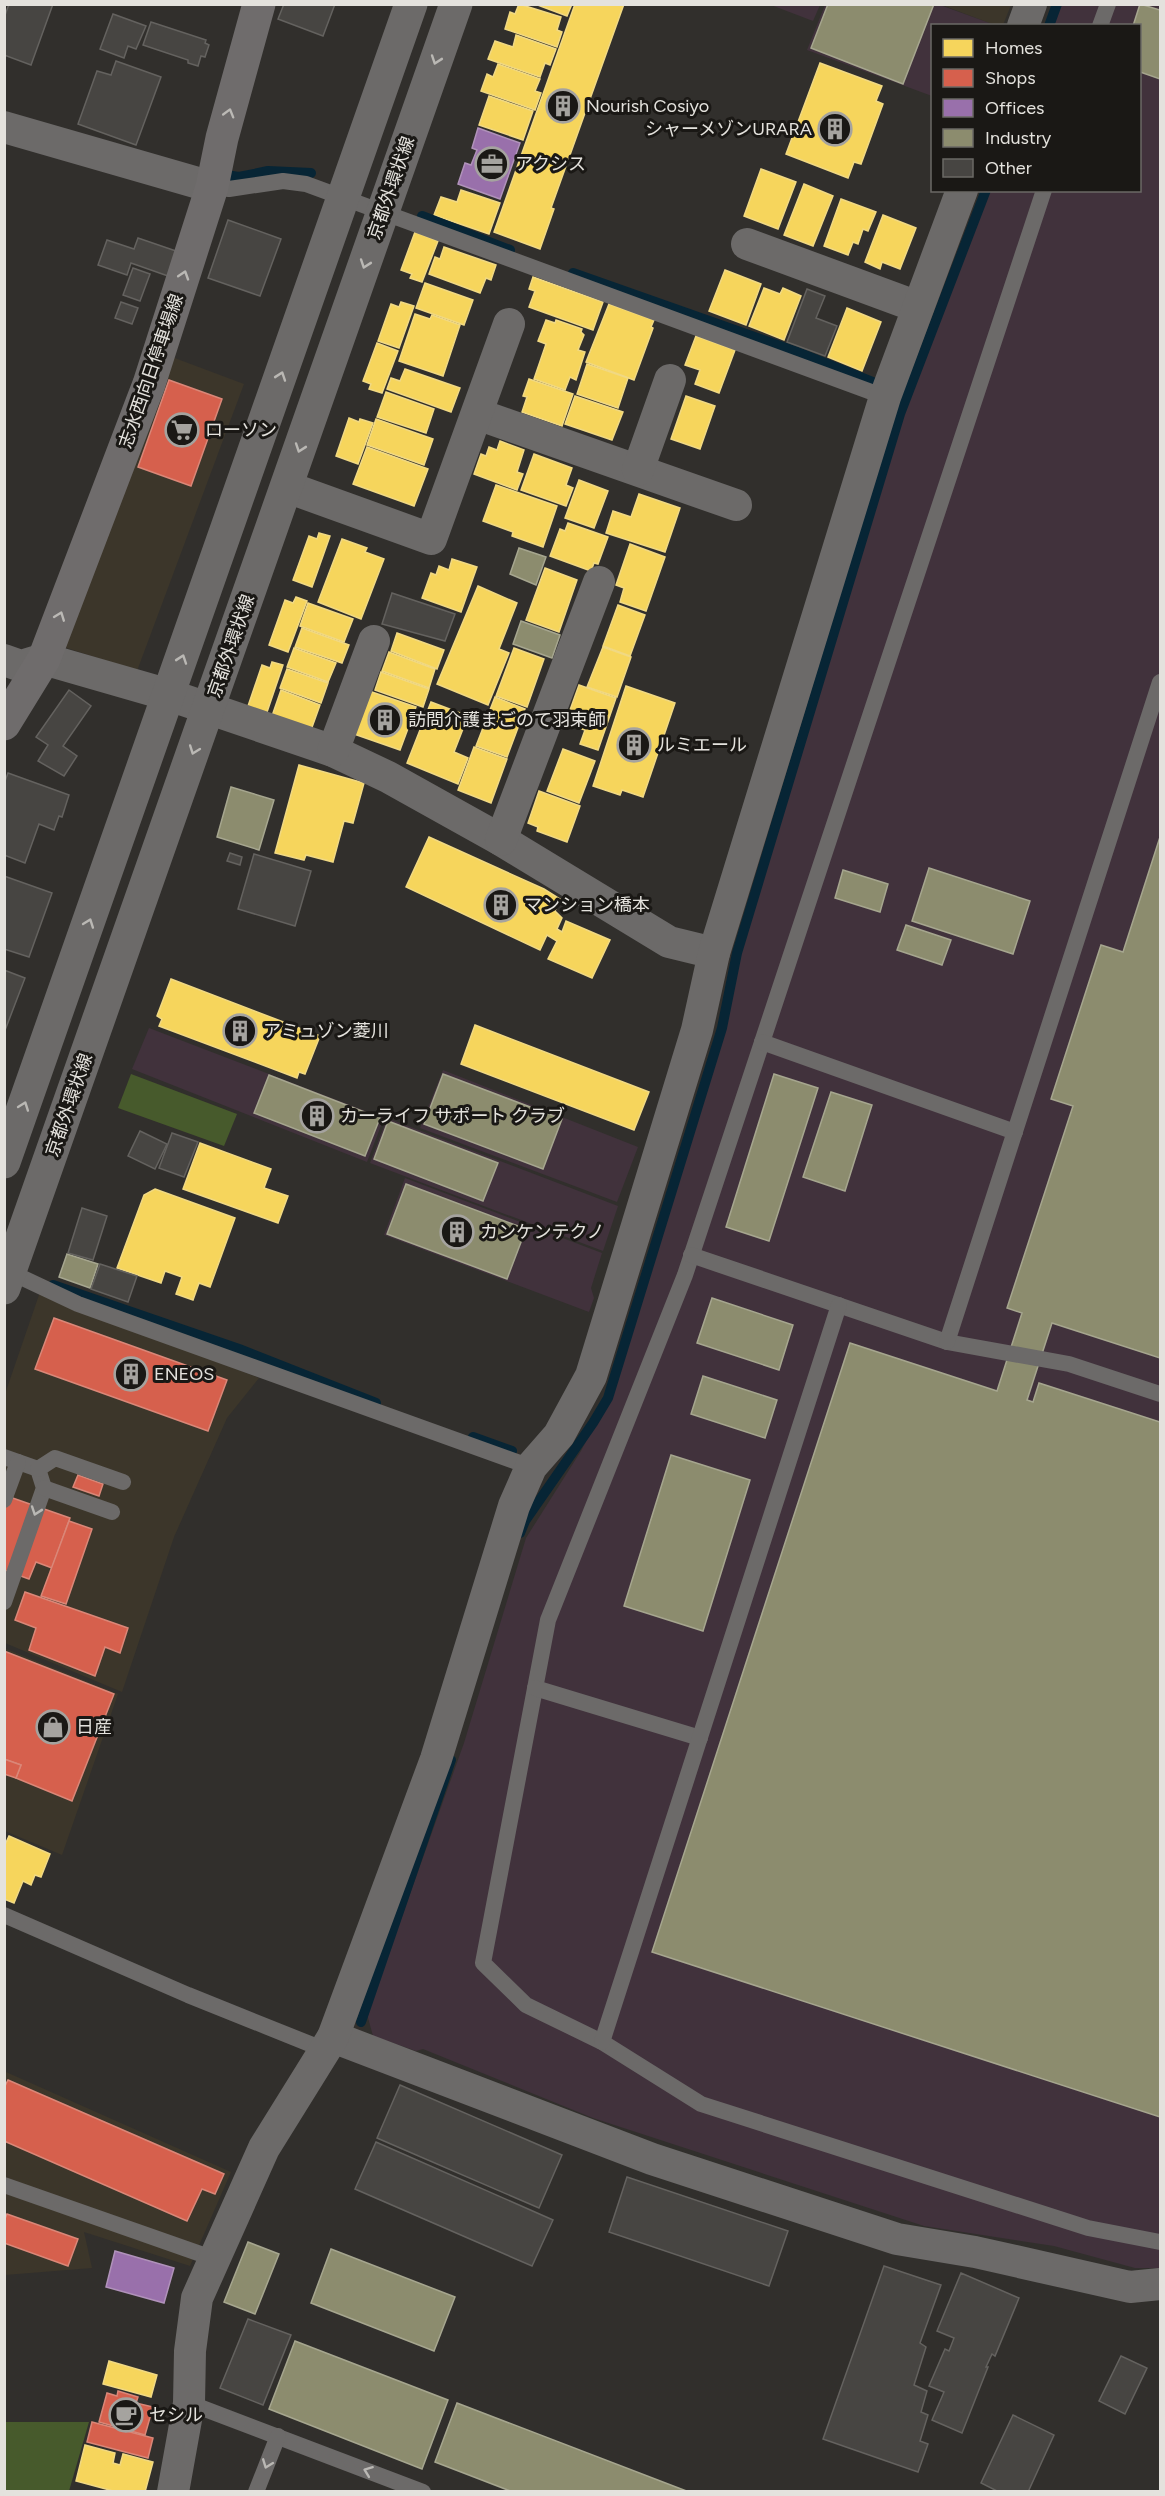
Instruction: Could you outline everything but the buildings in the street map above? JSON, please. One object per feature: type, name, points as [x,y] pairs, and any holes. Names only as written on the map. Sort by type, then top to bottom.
[{"type":"main road","name":"志水西向日停車場線","points":[[4,724],[44,659],[149,384],[214,179],[222,138],[259,4]]},
{"type":"street","points":[[4,1162],[411,4]]},
{"type":"street","name":"京都外環状線","points":[[6,1274],[209,710],[456,4]]},
{"type":"street","points":[[1024,24],[1031,4]]},
{"type":"street","points":[[4,127],[214,179]]},
{"type":"street","points":[[173,2492],[189,2403],[190,2351],[197,2298],[264,2148],[329,2044],[436,1759],[514,1506],[531,1467],[559,1435],[591,1376],[697,1030],[714,953],[887,391],[961,192]]},
{"type":"street","points":[[747,244],[918,308]]},
{"type":"street","points":[[286,487],[431,539],[509,324]]},
{"type":"street","points":[[638,470],[670,380]]},
{"type":"street","points":[[477,414],[736,505]]},
{"type":"street","points":[[501,840],[599,582]]},
{"type":"street","points":[[333,751],[374,640]]},
{"type":"street","points":[[4,660],[21,666],[44,659],[169,695],[333,751],[388,777],[501,840],[669,942],[714,953]]},
{"type":"street","points":[[329,2044],[652,2159],[897,2239],[975,2252],[1130,2287],[1161,2284]]},
{"type":"lane","points":[[1101,24],[1108,4]]},
{"type":"lane","points":[[214,179],[229,189],[283,181],[306,184],[382,214],[887,391]]},
{"type":"lane","points":[[1043,192],[691,1255],[549,1620],[483,1963],[526,2005],[602,2042],[702,2104],[1088,2228],[1161,2242]]},
{"type":"lane","points":[[947,1342],[1161,682]]},
{"type":"lane","points":[[762,1042],[1015,1131]]},
{"type":"lane","points":[[691,1255],[947,1342],[1069,1364],[1161,1394]]},
{"type":"lane","points":[[6,1274],[78,1304],[531,1467]]},
{"type":"lane","points":[[602,2042],[839,1305]]},
{"type":"lane","points":[[38,1469],[55,1458],[123,1482]]},
{"type":"lane","points":[[4,1500],[11,1460],[38,1469]]},
{"type":"lane","points":[[4,1602],[44,1488],[38,1469]]},
{"type":"lane","points":[[44,1488],[112,1512]]},
{"type":"lane","points":[[535,1688],[700,1738]]},
{"type":"lane","points":[[4,1915],[188,1995],[329,2044]]},
{"type":"lane","points":[[4,2185],[215,2259]]},
{"type":"lane","points":[[189,2403],[423,2492]]},
{"type":"lane","points":[[256,2492],[278,2436]]},
{"type":"shaded area","points":[[820,4],[813,21],[771,5]]},
{"type":"shaded area","points":[[1011,4],[1003,24],[992,24],[942,5]]},
{"type":"shaded area","points":[[825,5],[940,5],[992,24],[931,24],[931,96],[807,50]]},
{"type":"shaded area","points":[[1061,5],[1160,5],[1160,2268],[1135,2268],[1054,2246],[924,2226],[593,2118],[423,2049],[416,2051],[373,2036],[367,2014],[464,1743],[526,1538],[581,1451],[614,1387],[718,1050],[740,952],[904,413],[990,192],[1141,192],[1141,24],[1053,24]]},
{"type":"shaded area","points":[[172,357],[244,384],[137,671],[61,646]]},
{"type":"shaded area","points":[[149,1028],[384,1118],[367,1162],[132,1069]]},
{"type":"shaded area","points":[[443,1070],[638,1147],[617,1202],[420,1128]]},
{"type":"shaded area","points":[[387,1118],[618,1206],[603,1251],[370,1163]]},
{"type":"shaded area","points":[[405,1178],[602,1253],[591,1288],[594,1298],[589,1312],[384,1235]]},
{"type":"shaded area","points":[[40,1292],[259,1378],[227,1418],[174,1537],[122,1692],[5,1643],[5,1394]]},
{"type":"shaded area","name":"日産","points":[[4,1648],[118,1694],[62,1855],[5,1831]]},
{"type":"shaded area","points":[[6,2072],[231,2172],[190,2266],[84,2232],[92,2268],[5,2275]]},
{"type":"green space","points":[[131,1074],[237,1114],[224,1146],[118,1108]]},
{"type":"green space","points":[[5,2422],[89,2422],[69,2491],[5,2491]]},
{"type":"waterway","points":[[1050,24],[1057,4]]},
{"type":"waterway","points":[[219,174],[239,177],[268,171],[311,173]]},
{"type":"waterway","points":[[520,1533],[525,1521],[608,1398],[722,1028],[737,953],[900,414],[985,192]]},
{"type":"waterway","points":[[422,216],[510,250]]},
{"type":"waterway","points":[[573,273],[797,352],[885,387]]},
{"type":"waterway","points":[[53,1285],[239,1349],[376,1403]]},
{"type":"waterway","points":[[473,1437],[512,1451]]},
{"type":"waterway","points":[[361,2022],[451,1760]]},
{"type":"place","name":"Nourish Cosiyo","points":[[563,106]]},
{"type":"place","name":"シャーメゾンURARA","points":[[835,129]]},
{"type":"place","name":"アクシス","points":[[492,164]]},
{"type":"place","name":"ローソン","points":[[182,430]]},
{"type":"place","name":"訪問介護まごのて羽束師","points":[[385,720]]},
{"type":"place","name":"ルミエール","points":[[634,745]]},
{"type":"place","name":"マンション橋本","points":[[501,905]]},
{"type":"place","name":"アミュゾン菱川","points":[[240,1031]]},
{"type":"place","name":"カーライフ サポート クラブ","points":[[317,1116]]},
{"type":"place","name":"カンケンテクノ","points":[[457,1232]]},
{"type":"place","name":"ENEOS","points":[[131,1374]]},
{"type":"place","name":"日産","points":[[53,1727]]},
{"type":"place","name":"セシル","points":[[126,2415]]}]
